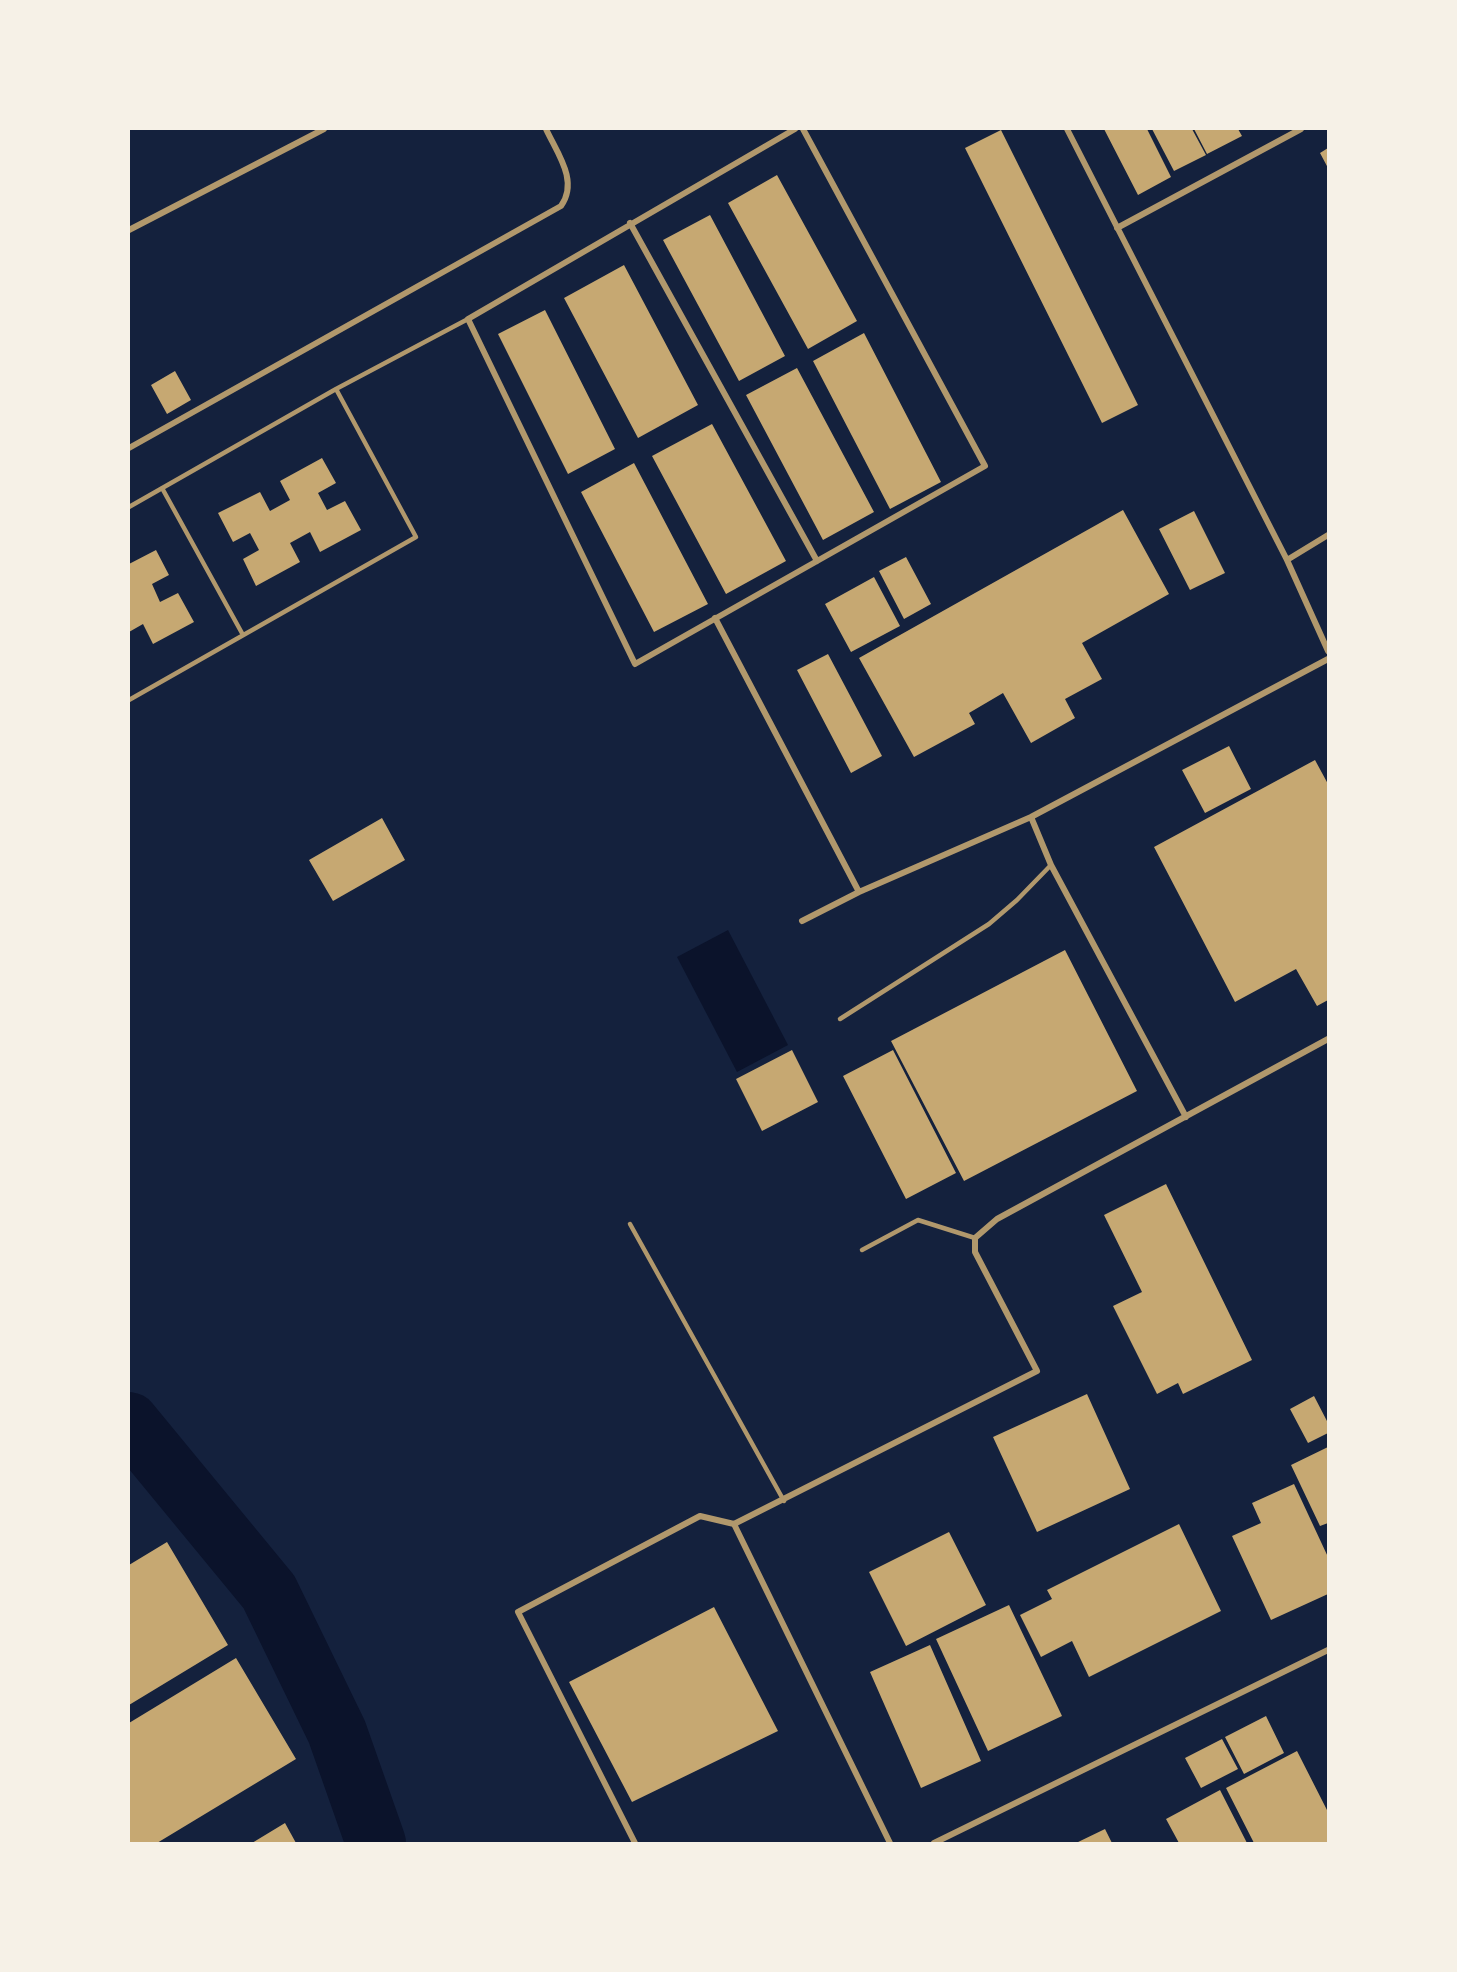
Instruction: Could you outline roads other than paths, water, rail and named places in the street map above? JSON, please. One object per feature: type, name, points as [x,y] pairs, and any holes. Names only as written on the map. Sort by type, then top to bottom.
[{"type":"street","points":[[129,230],[324,129]]},
{"type":"street","points":[[129,448],[561,206],[567,197],[569,186],[567,174],[546,129]]},
{"type":"street","points":[[795,129],[468,319],[635,664],[985,466],[803,129]]},
{"type":"street","points":[[1067,129],[1287,560],[1328,651]]},
{"type":"street","points":[[1117,228],[1301,129]]},
{"type":"street","points":[[630,223],[817,561]]},
{"type":"street","points":[[1287,560],[1328,535]]},
{"type":"street","points":[[715,618],[859,892]]},
{"type":"street","points":[[802,921],[859,892],[1031,817],[1328,659]]},
{"type":"street","points":[[1031,817],[1051,865],[1186,1117]]},
{"type":"street","points":[[635,1843],[518,1612],[700,1516],[734,1524],[784,1501],[1037,1371],[975,1252],[975,1238],[997,1219],[1328,1039]]},
{"type":"street","points":[[734,1524],[890,1843]]},
{"type":"street","points":[[934,1843],[1328,1650]]},
{"type":"lane","points":[[129,507],[336,389],[468,319]]},
{"type":"lane","points":[[129,700],[416,537],[336,389]]},
{"type":"lane","points":[[162,488],[243,635]]},
{"type":"lane","points":[[840,1019],[989,924],[1017,900],[1051,865]]},
{"type":"lane","points":[[862,1250],[918,1220],[975,1238]]},
{"type":"lane","points":[[630,1224],[784,1501]]},
{"type":"water","points":[[728,930],[788,1045],[737,1072],[677,957]]},
{"type":"waterway","points":[[129,1422],[269,1592],[337,1732],[376,1843]]}]
